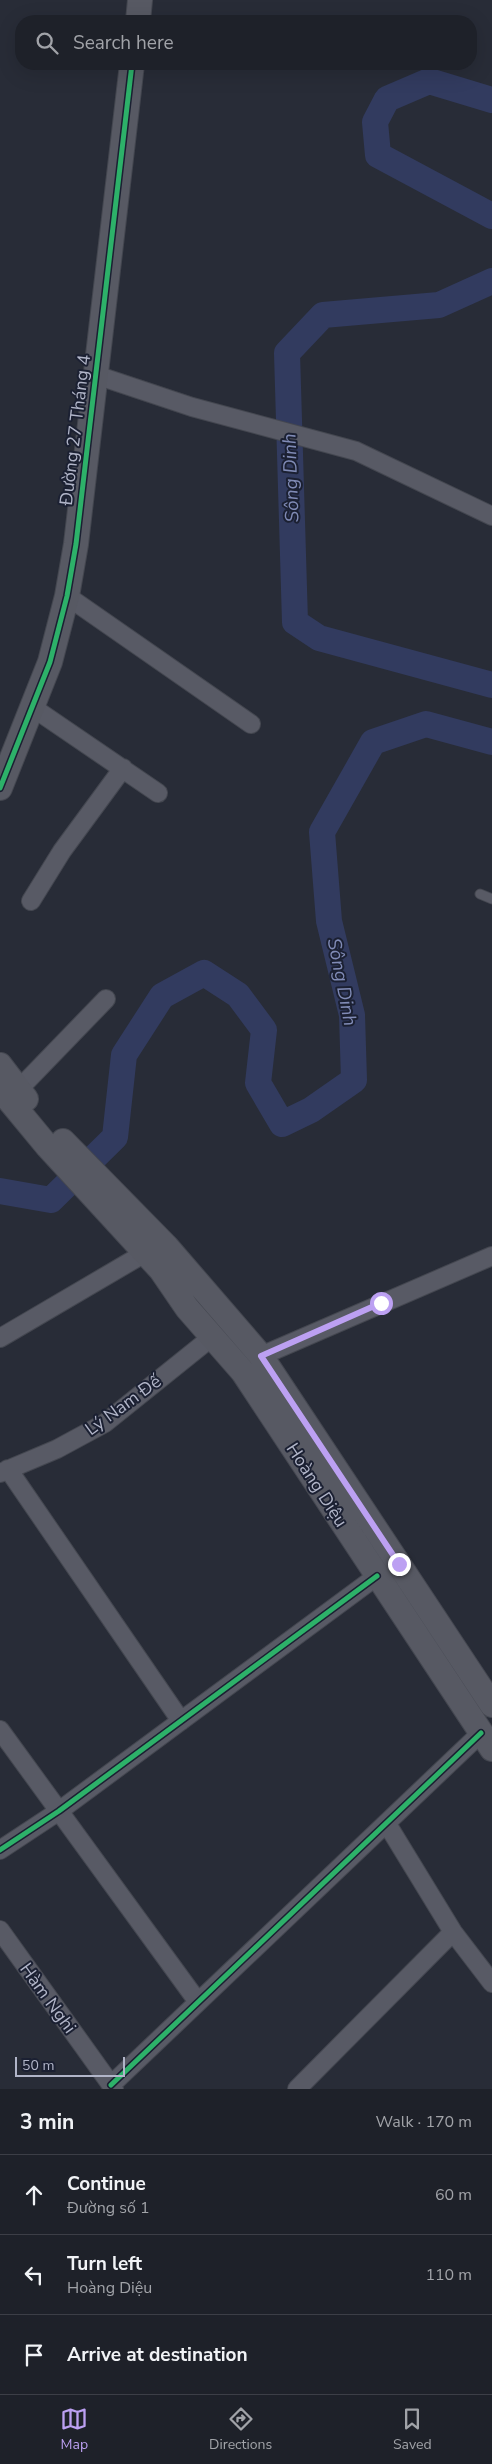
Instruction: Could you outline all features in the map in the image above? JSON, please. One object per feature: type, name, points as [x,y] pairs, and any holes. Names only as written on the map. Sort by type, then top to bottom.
[{"type":"main road","points":[[139,15],[140,0]]},
{"type":"main road","name":"Đường 27 Tháng 4","points":[[0,788],[50,662],[67,596],[76,544],[131,70]]},
{"type":"main road","points":[[0,1064],[9,1089],[53,1142],[134,1227]]},
{"type":"main road","name":"Hoàng Diệu","points":[[134,1227],[145,1253],[212,1337],[243,1372],[487,1741]]},
{"type":"main road","name":"Hoàng Diệu","points":[[134,1227],[206,1290],[261,1356],[492,1705]]},
{"type":"main road","points":[[383,1585],[410,1580]]},
{"type":"street","points":[[96,375],[192,407],[356,451],[492,516]]},
{"type":"street","points":[[67,596],[251,724]]},
{"type":"street","points":[[32,707],[158,793]]},
{"type":"street","points":[[31,901],[62,851],[123,768]]},
{"type":"street","points":[[9,1089],[106,999]]},
{"type":"street","points":[[0,1338],[145,1253]]},
{"type":"street","points":[[261,1356],[492,1256]]},
{"type":"street","name":"Lý Nam Đế","points":[[4,1471],[57,1449],[106,1423],[212,1337]]},
{"type":"street","points":[[4,1471],[181,1721]]},
{"type":"street","points":[[0,1850],[59,1811],[181,1721],[383,1585]]},
{"type":"street","points":[[0,1730],[198,2002]]},
{"type":"street","points":[[113,2087],[198,2002],[386,1824],[487,1741]]},
{"type":"street","points":[[386,1824],[453,1932],[492,1983]]},
{"type":"street","name":"Hàm Nghi","points":[[0,1930],[113,2087]]},
{"type":"street","points":[[297,2089],[453,1932]]},
{"type":"lane","points":[[480,894],[492,899]]},
{"type":"waterway","name":"Sông Dinh","points":[[492,100],[429,81],[387,99],[375,122],[378,155],[492,216]]},
{"type":"waterway","name":"Sông Dinh","points":[[492,281],[439,305],[323,315],[287,353],[295,622],[319,638],[492,685]]},
{"type":"waterway","name":"Sông Dinh","points":[[0,1191],[51,1200],[115,1137],[124,1055],[162,996],[204,973],[238,995],[264,1030],[258,1083],[282,1124],[311,1110],[354,1080],[352,1015],[329,921],[322,832],[373,742],[426,724],[492,742]]},
{"type":"cycle path","points":[[0,788],[50,662],[67,596],[76,544],[131,70]]},
{"type":"cycle path","points":[[0,1850],[59,1811],[377,1576]]},
{"type":"cycle path","points":[[111,2085],[481,1733]]},
{"type":"route","points":[[381,1303],[261,1356],[399,1564]]}]
